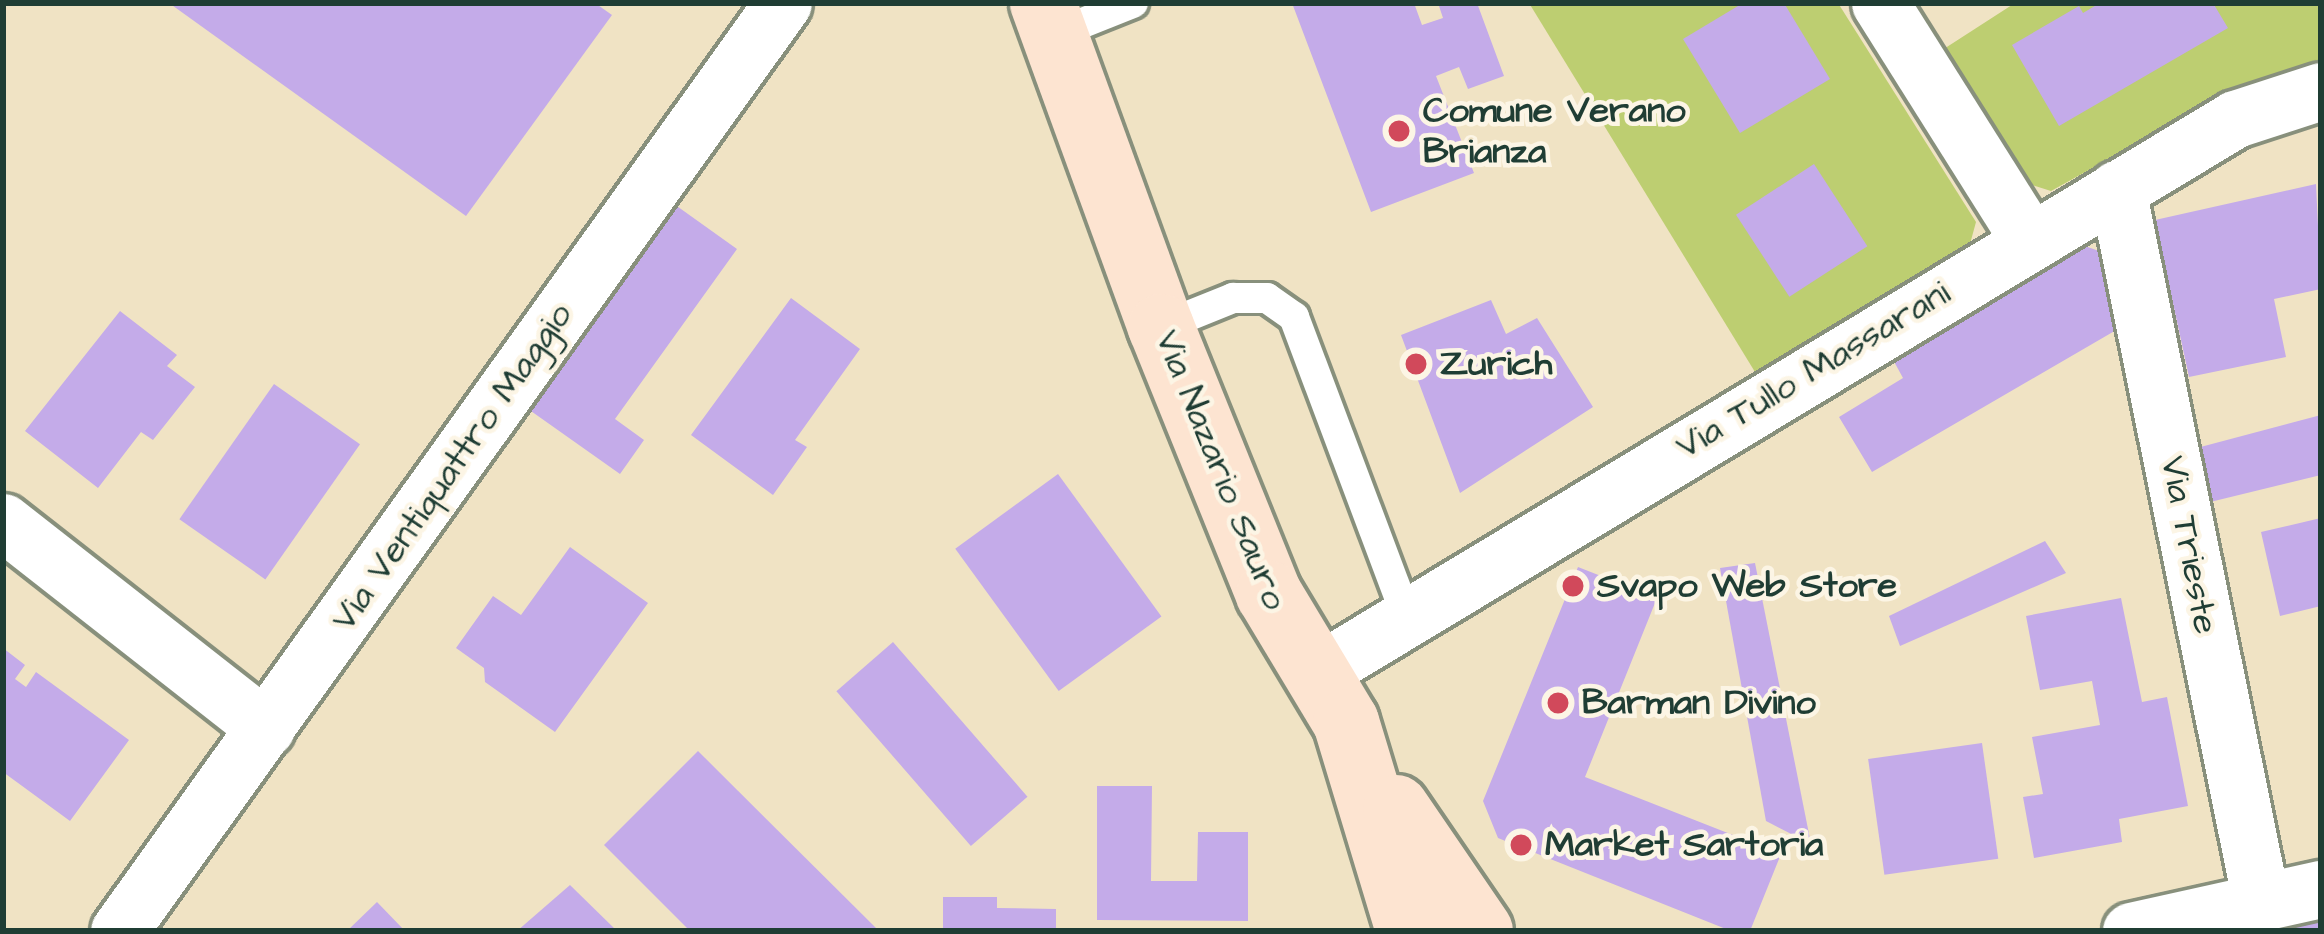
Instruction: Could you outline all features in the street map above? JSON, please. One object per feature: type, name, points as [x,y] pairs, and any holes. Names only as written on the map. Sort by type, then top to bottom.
[{"type":"main road","name":"Via Nazario Sauro","points":[[1049,19],[1161,326],[1269,594],[1331,698],[1409,931]]},
{"type":"main road","points":[[1331,698],[1418,848],[1480,931]]},
{"type":"street","name":"Via Ventiquattro Maggio","points":[[119,931],[783,3]]},
{"type":"street","points":[[1894,8],[2029,240]]},
{"type":"street","name":"Via Tullo Massarani","points":[[1331,698],[1406,615],[2235,119],[2321,91]]},
{"type":"street","name":"Via Trieste","points":[[2117,189],[2261,902]]},
{"type":"street","points":[[3,522],[266,728]]},
{"type":"street","points":[[2131,931],[2321,890]]},
{"type":"lane","points":[[1049,19],[1132,3]]},
{"type":"lane","points":[[1161,326],[1234,298],[1267,298],[1294,317],[1406,615]]},
{"type":"green space","points":[[1529,3],[1838,3],[1976,222],[1970,244],[1755,372]]},
{"type":"green space","points":[[2015,3],[2321,3],[2321,66],[2235,89],[2051,191],[2013,179],[1936,54]]},
{"type":"building","points":[[169,3],[595,3],[612,15],[466,216]]},
{"type":"building","name":"Comune Verano Brianza","points":[[1292,3],[1414,3],[1422,25],[1443,18],[1438,3],[1477,3],[1504,76],[1468,89],[1459,67],[1436,76],[1474,173],[1371,212]]},
{"type":"building","points":[[1743,3],[1784,3],[1830,79],[1740,133],[1683,39]]},
{"type":"building","points":[[2100,3],[2213,3],[2228,28],[2059,126],[2012,45],[2079,6],[2083,13]]},
{"type":"building","points":[[1814,164],[1867,246],[1789,297],[1736,215]]},
{"type":"building","points":[[2316,184],[2321,289],[2274,299],[2286,357],[2189,377],[2155,220]]},
{"type":"building","points":[[667,199],[737,249],[615,419],[644,440],[620,474],[521,404]]},
{"type":"building","points":[[2079,244],[2099,251],[2118,329],[1872,472],[1839,417],[1903,378],[1891,356]]},
{"type":"building","points":[[791,298],[860,349],[795,440],[807,447],[773,495],[691,435]]},
{"type":"building","points":[[1491,300],[1506,334],[1537,318],[1593,407],[1460,493],[1401,335]]},
{"type":"building","points":[[120,311],[177,355],[167,366],[195,387],[153,440],[141,432],[98,488],[25,431]]},
{"type":"building","points":[[274,384],[360,444],[265,579],[179,519]]},
{"type":"building","points":[[2321,415],[2321,475],[2202,504],[2193,449]]},
{"type":"building","points":[[1058,474],[1161,616],[1059,691],[955,549]]},
{"type":"building","points":[[2321,518],[2321,606],[2280,616],[2261,532]]},
{"type":"building","points":[[2045,541],[2066,573],[1900,646],[1889,616]]},
{"type":"building","points":[[570,547],[648,603],[555,732],[485,682],[484,668],[456,648],[493,596],[521,615]]},
{"type":"building","points":[[1755,563],[1811,844],[1766,821],[1720,568]]},
{"type":"building","points":[[1578,567],[1657,598],[1585,777],[1781,854],[1750,931],[1731,931],[1498,838],[1483,801]]},
{"type":"building","points":[[2121,598],[2142,702],[2167,697],[2188,806],[2119,819],[2122,842],[2034,858],[2023,797],[2043,794],[2032,737],[2100,725],[2092,681],[2040,690],[2026,616]]},
{"type":"building","points":[[893,642],[1027,797],[971,846],[836,691]]},
{"type":"building","points":[[3,648],[25,665],[15,679],[26,687],[36,672],[129,740],[70,821],[3,772]]},
{"type":"building","points":[[1982,743],[1998,859],[1884,875],[1868,759]]},
{"type":"building","points":[[698,751],[875,931],[690,931],[604,845]]},
{"type":"building","points":[[1097,786],[1152,786],[1151,881],[1197,881],[1198,832],[1248,832],[1248,921],[1097,920]]},
{"type":"building","points":[[570,885],[617,931],[517,931]]},
{"type":"building","points":[[943,897],[997,897],[997,908],[1056,909],[1056,931],[943,931]]},
{"type":"building","points":[[377,902],[405,931],[347,931]]},
{"type":"building","points":[[2321,916],[2321,931],[2259,931]]},
{"type":"place","name":"Comune Verano Brianza","points":[[1399,131]]},
{"type":"place","name":"Zurich","points":[[1416,364]]},
{"type":"place","name":"Svapo Web Store","points":[[1573,586]]},
{"type":"place","name":"Barman Divino","points":[[1558,703]]},
{"type":"place","name":"Market Sartoria","points":[[1521,845]]}]
